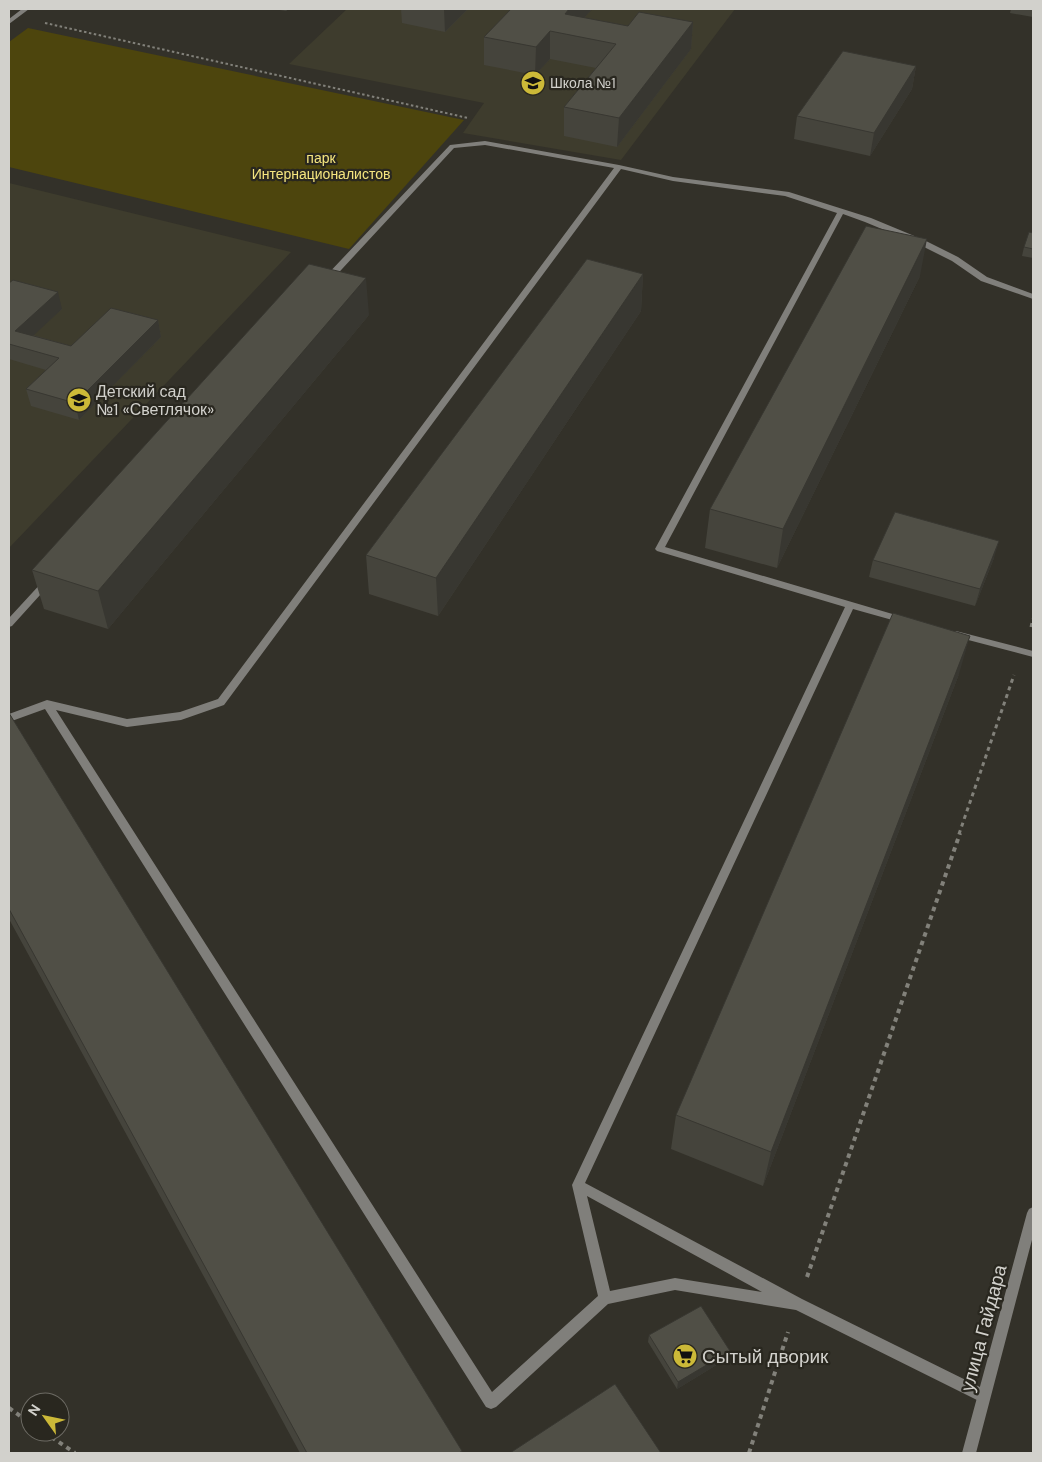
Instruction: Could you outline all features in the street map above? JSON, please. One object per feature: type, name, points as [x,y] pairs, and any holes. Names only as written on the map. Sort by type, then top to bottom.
[{"type":"street","points":[[9,22],[26,9]]},
{"type":"street","points":[[318,291],[452,146],[485,143],[619,167],[672,180],[786,194],[921,242],[955,259],[984,278],[1033,296]]},
{"type":"street","points":[[9,718],[47,704],[127,723],[182,716],[221,702],[619,167]]},
{"type":"street","points":[[841,212],[660,549],[917,623]]},
{"type":"street","points":[[9,624],[56,573]]},
{"type":"street","points":[[605,1298],[578,1186],[850,605]]},
{"type":"street","points":[[946,631],[1028,653]]},
{"type":"street","points":[[47,704],[490,1402],[605,1298],[675,1284],[797,1304]]},
{"type":"street","points":[[578,1186],[797,1304],[983,1396]]},
{"type":"street","name":"улица Гайдара","points":[[969,1453],[1033,1213]]},
{"type":"path","points":[[16,16],[485,122],[485,143]]},
{"type":"path","points":[[750,1453],[797,1304],[1028,653]]},
{"type":"path","points":[[9,1408],[20,1416]]},
{"type":"path","points":[[59,1442],[76,1453]]},
{"type":"shaded area","name":"Школа №1","points":[[347,9],[735,9],[621,160],[463,133],[484,103],[289,64]]},
{"type":"shaded area","name":"Детский сад №1 «Светлячок»","points":[[9,183],[291,252],[9,548]]},
{"type":"green space","name":"парк Интернационалистов","points":[[28,28],[464,120],[349,249],[9,167],[9,42]]},
{"type":"building","points":[[511,9],[569,9],[565,14],[628,26],[639,12],[693,22],[619,118],[564,107],[616,44],[550,31],[536,47],[484,37]]},
{"type":"building","points":[[843,51],[916,66],[874,133],[797,116]]},
{"type":"building","points":[[866,226],[927,239],[783,529],[710,509]]},
{"type":"building","points":[[1029,232],[1033,233],[1033,249],[1024,247]]},
{"type":"building","points":[[587,259],[643,274],[436,578],[366,555]]},
{"type":"building","points":[[309,264],[366,278],[98,591],[32,570]]},
{"type":"building","points":[[13,280],[58,292],[15,331],[71,346],[111,308],[158,320],[75,403],[26,389],[59,358],[9,344],[9,283]]},
{"type":"building","points":[[895,512],[999,541],[980,589],[873,560]]},
{"type":"building","points":[[893,613],[970,636],[771,1152],[676,1115]]},
{"type":"building","points":[[9,713],[462,1451],[459,1453],[307,1453],[9,909]]},
{"type":"building","points":[[701,1306],[730,1351],[678,1382],[649,1335]]},
{"type":"building","points":[[615,1384],[661,1453],[510,1453]]},
{"type":"place","name":"Школа №1","points":[[533,83]]},
{"type":"place","name":"Детский сад №1 «Светлячок»","points":[[79,400]]},
{"type":"place","name":"Сытый дворик","points":[[685,1356]]}]
